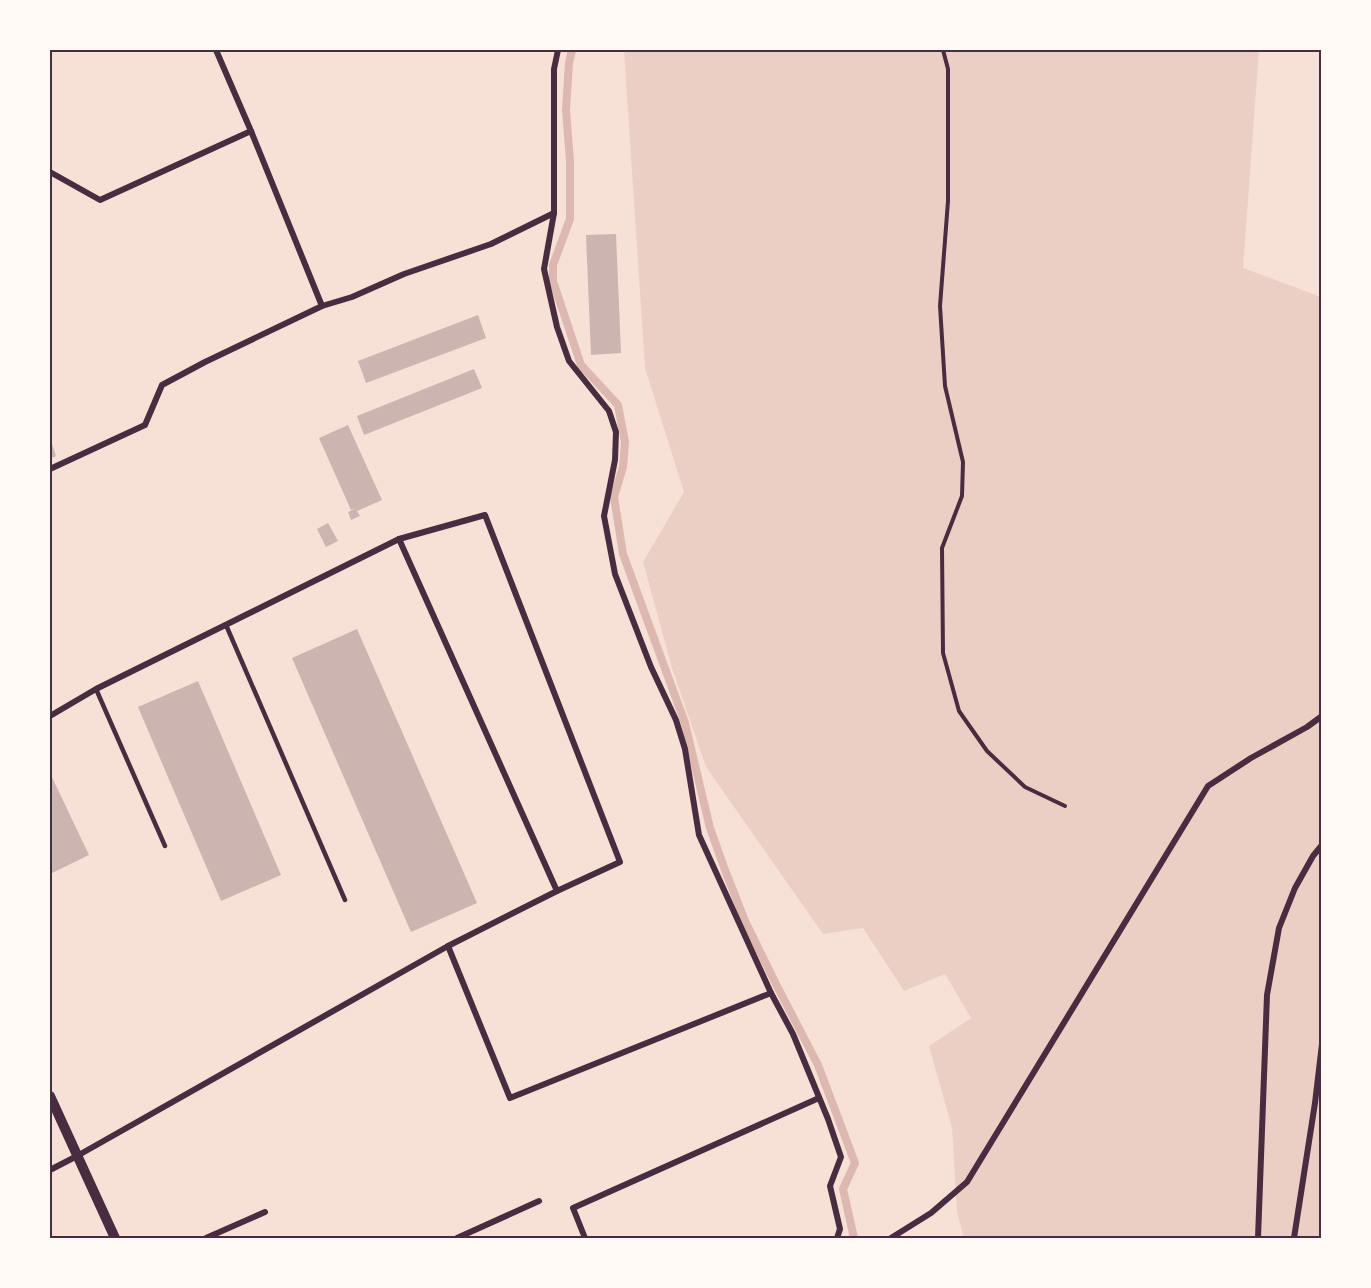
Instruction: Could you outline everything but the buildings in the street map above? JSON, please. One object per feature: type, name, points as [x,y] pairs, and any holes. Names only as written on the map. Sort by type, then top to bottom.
[{"type":"street","points":[[216,50],[322,306]]},
{"type":"street","points":[[558,50],[554,69],[555,213],[544,269],[557,327],[569,361],[609,411],[616,432],[615,460],[604,516],[615,574],[651,667],[676,720],[685,750],[699,835],[771,993],[793,1034],[841,1157],[830,1186],[840,1229],[837,1239]]},
{"type":"street","points":[[50,172],[100,200],[251,131]]},
{"type":"street","points":[[50,469],[145,425],[162,385],[205,362],[322,306],[352,297],[404,274],[491,244],[555,213]]},
{"type":"street","points":[[50,716],[96,689],[399,539],[485,515],[621,862],[557,891],[448,946],[50,1170]]},
{"type":"street","points":[[399,539],[557,891]]},
{"type":"street","points":[[891,1239],[931,1213],[967,1182],[1208,786],[1322,716]]},
{"type":"street","points":[[1258,1239],[1267,995],[1279,928],[1295,888],[1322,845]]},
{"type":"street","points":[[448,946],[510,1098],[771,993]]},
{"type":"street","points":[[1294,1239],[1322,1044]]},
{"type":"street","points":[[50,1096],[115,1239]]},
{"type":"street","points":[[585,1239],[573,1208],[819,1098]]},
{"type":"street","points":[[457,1239],[539,1201]]},
{"type":"street","points":[[206,1239],[265,1212]]},
{"type":"lane","points":[[226,625],[345,900]]},
{"type":"lane","points":[[96,689],[165,846]]},
{"type":"path","points":[[943,50],[948,69],[948,201],[940,306],[945,386],[963,462],[962,496],[942,548],[943,653],[959,711],[987,751],[1025,787],[1065,806]]},
{"type":"shaded area","points":[[624,50],[1259,50],[1243,268],[1321,297],[1321,1238],[964,1238],[957,1212],[952,1128],[929,1046],[971,1018],[945,974],[904,991],[863,928],[823,934],[706,767],[672,668],[643,562],[684,492],[645,368]]},
{"type":"waterway","points":[[572,50],[566,110],[570,161],[570,219],[553,265],[553,281],[581,365],[618,405],[625,442],[623,467],[614,497],[623,554],[685,723],[710,828],[725,870],[745,921],[818,1065],[855,1163],[843,1189],[854,1238]]}]
